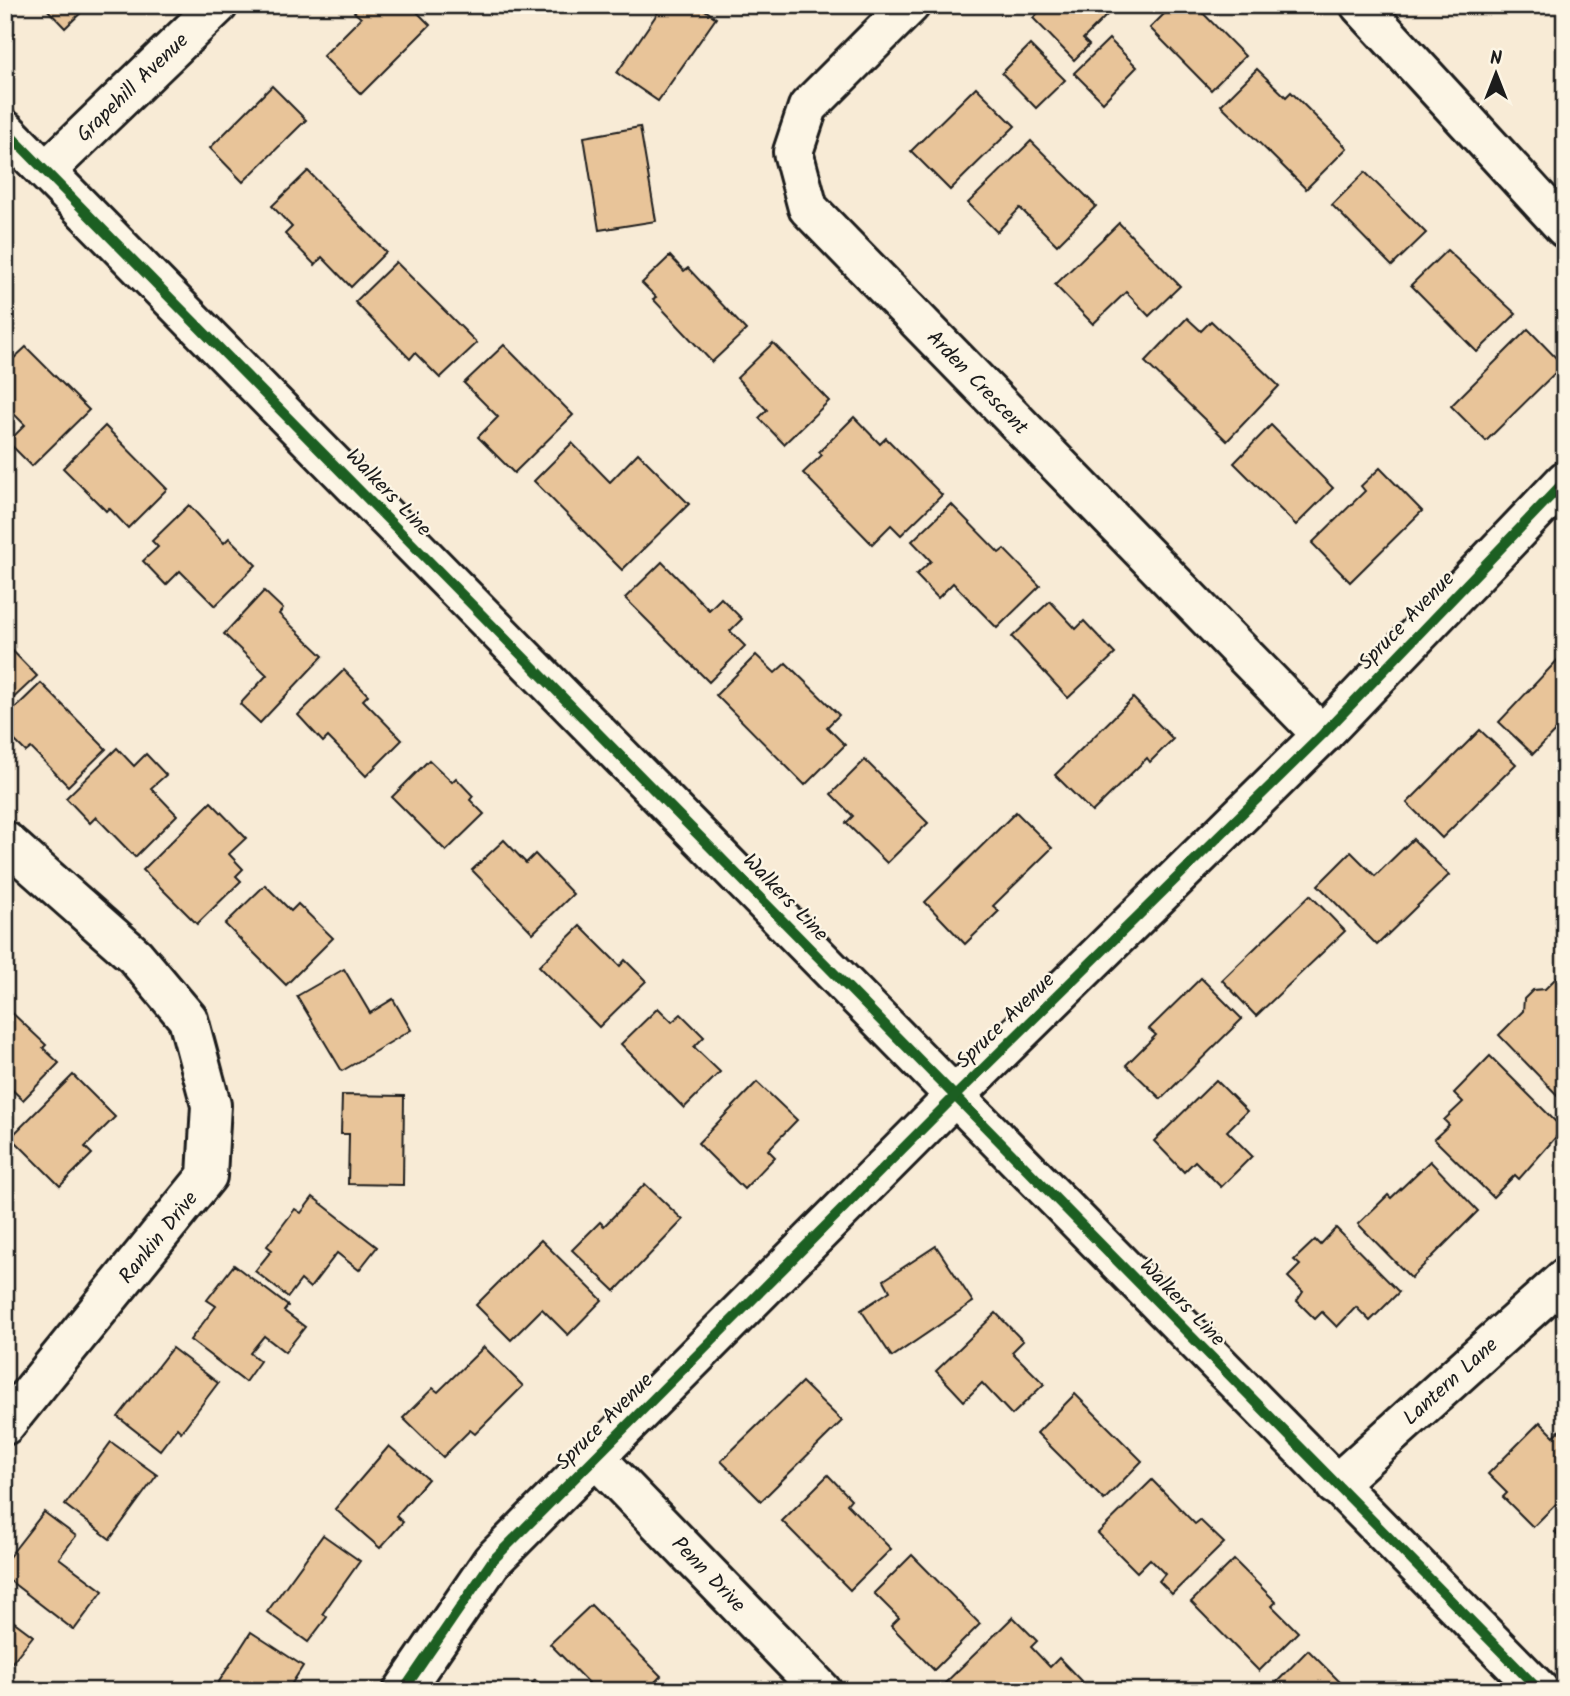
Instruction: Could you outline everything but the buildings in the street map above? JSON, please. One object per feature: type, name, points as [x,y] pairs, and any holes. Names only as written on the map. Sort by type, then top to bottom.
[{"type":"street","name":"Grapehill Avenue","points":[[47,170],[218,5]]},
{"type":"street","name":"Arden Crescent","points":[[910,5],[808,107],[793,152],[808,208],[1322,735]]},
{"type":"street","points":[[1360,5],[1565,228]]},
{"type":"street","name":"Walkers Line","points":[[5,130],[1540,1691]]},
{"type":"street","name":"Spruce Avenue","points":[[403,1691],[492,1562],[955,1096],[1322,735],[1565,481]]},
{"type":"street","name":"Rankin Drive","points":[[5,841],[135,956],[188,1019],[211,1105],[207,1176],[5,1425]]},
{"type":"street","name":"Lantern Lane","points":[[1335,1485],[1565,1278]]},
{"type":"street","name":"Penn Drive","points":[[595,1457],[822,1691]]},
{"type":"cycle path","points":[[5,130],[1540,1691]]},
{"type":"cycle path","points":[[403,1691],[492,1561],[955,1096],[1322,735],[1565,481]]}]
